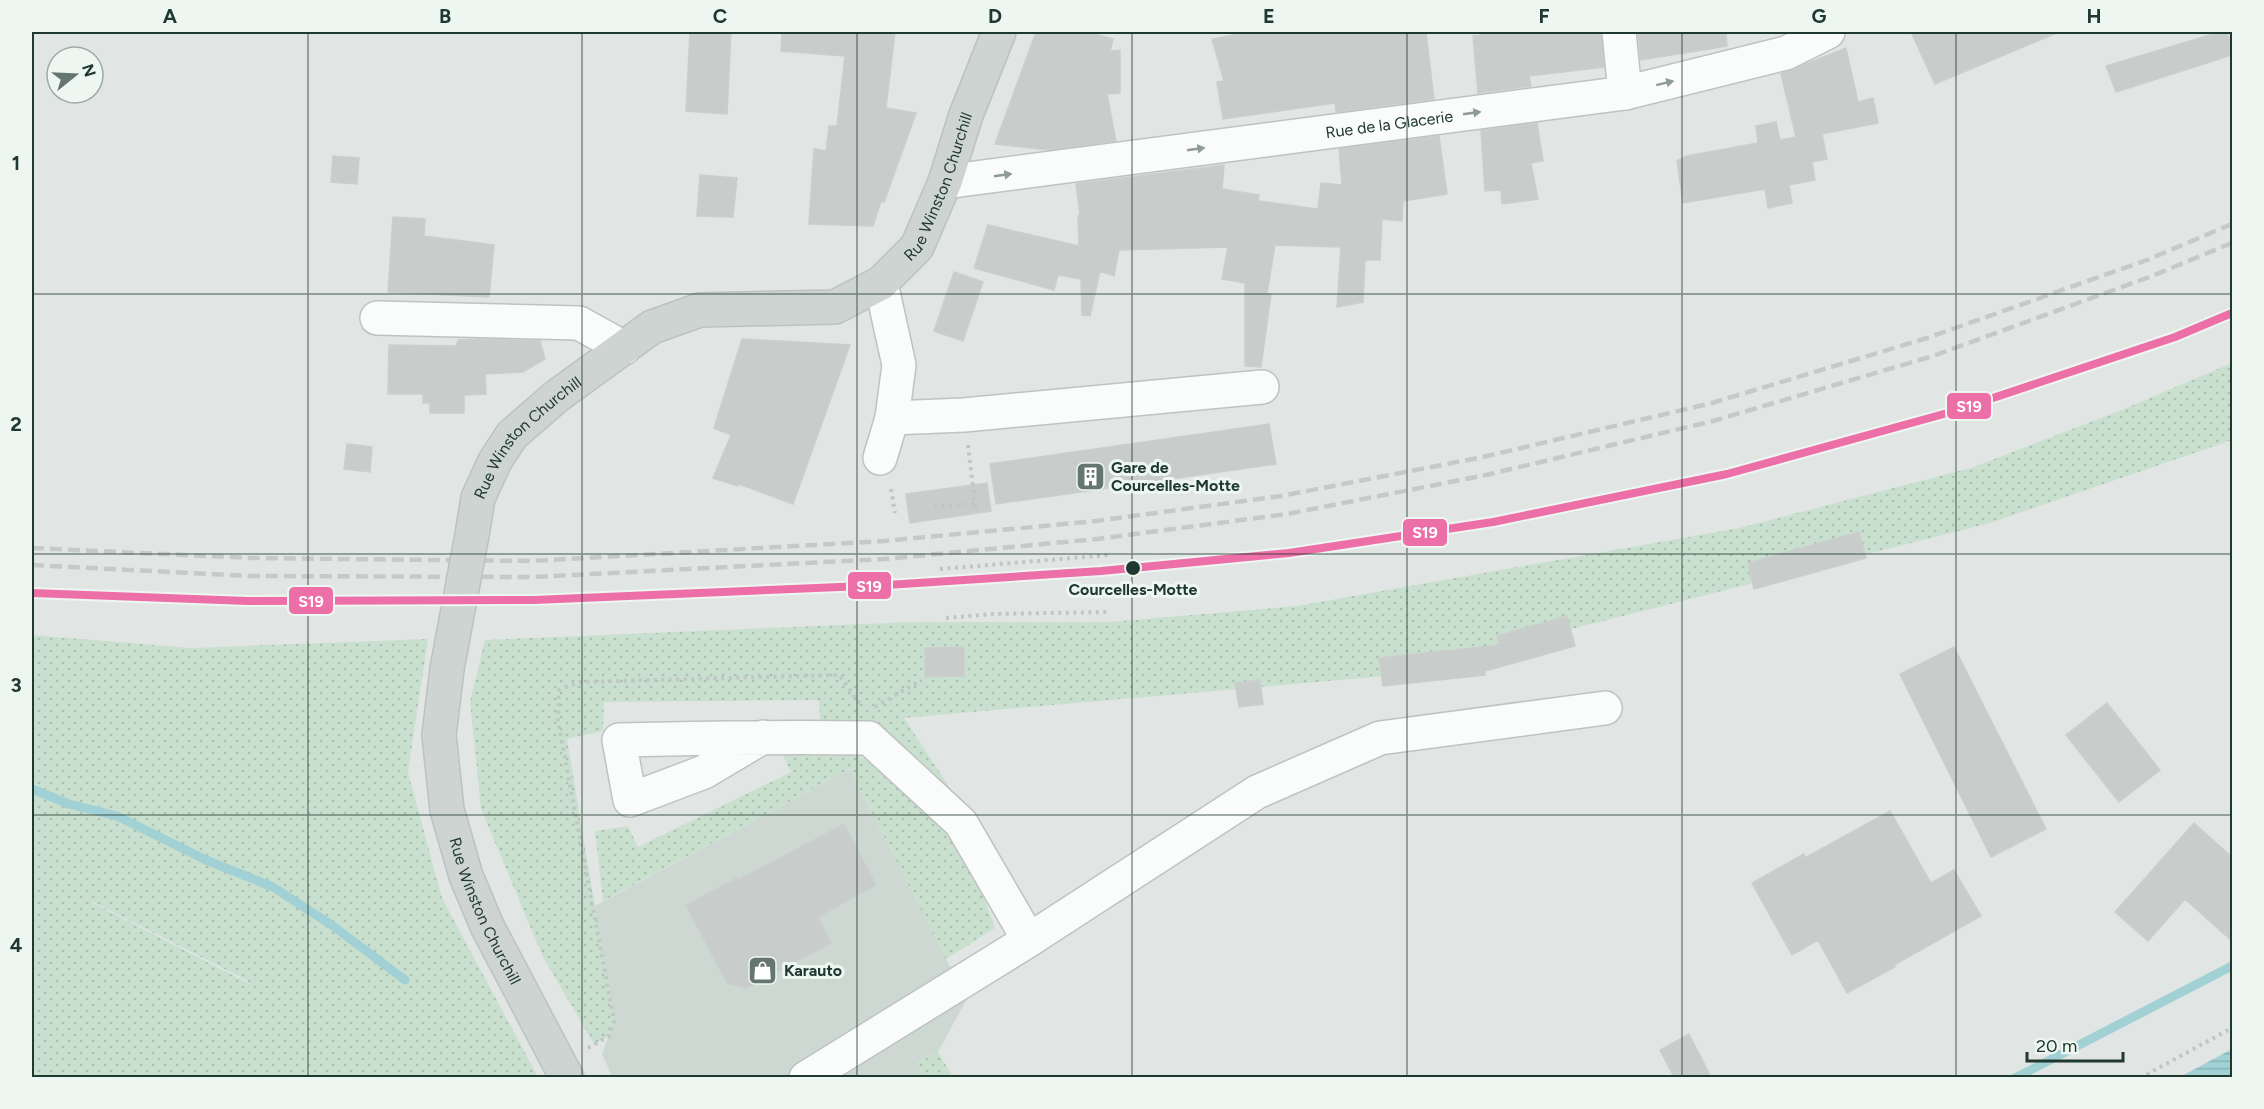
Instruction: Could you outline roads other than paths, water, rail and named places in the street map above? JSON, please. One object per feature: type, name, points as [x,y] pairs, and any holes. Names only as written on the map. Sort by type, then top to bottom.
[{"type":"main road","name":"Rue Winston Churchill","points":[[567,1077],[487,926],[466,876],[447,810],[439,735],[447,669],[478,498],[495,461],[512,435],[557,396],[652,327],[700,310],[834,307],[881,283],[917,247],[945,182],[966,115],[999,32]]},
{"type":"street","points":[[1619,32],[1625,93]]},
{"type":"street","name":"Rue de la Glacerie","points":[[945,182],[1625,93],[1786,53],[1828,32]]},
{"type":"street","points":[[880,458],[892,418],[898,365],[881,283]]},
{"type":"street","points":[[377,318],[579,323],[624,348]]},
{"type":"street","points":[[892,418],[964,415],[1262,387]]},
{"type":"street","points":[[807,1077],[1029,940],[1257,792],[1380,738],[1605,708]]},
{"type":"street","points":[[763,737],[869,738],[961,823],[1029,940]]},
{"type":"water","points":[[2232,1049],[2232,1077],[2180,1077]]},
{"type":"waterway","points":[[32,789],[69,804],[117,816],[206,860],[273,887],[333,926],[405,980]]},
{"type":"waterway","points":[[2015,1078],[2232,966]]},
{"type":"railway","points":[[32,548],[250,558],[532,561],[884,541],[1096,521],[1281,496],[1483,457],[1712,403],[1927,338],[2147,260],[2232,224]]},
{"type":"railway","points":[[32,565],[250,576],[533,577],[884,559],[1097,539],[1287,514],[1486,475],[1713,421],[1933,356],[2152,276],[2232,243]]},
{"type":"place","name":"Gare de Courcelles-Motte","points":[[1090,476]]},
{"type":"place","name":"Courcelles-Motte","points":[[1133,568]]},
{"type":"place","name":"Karauto","points":[[763,970]]}]
